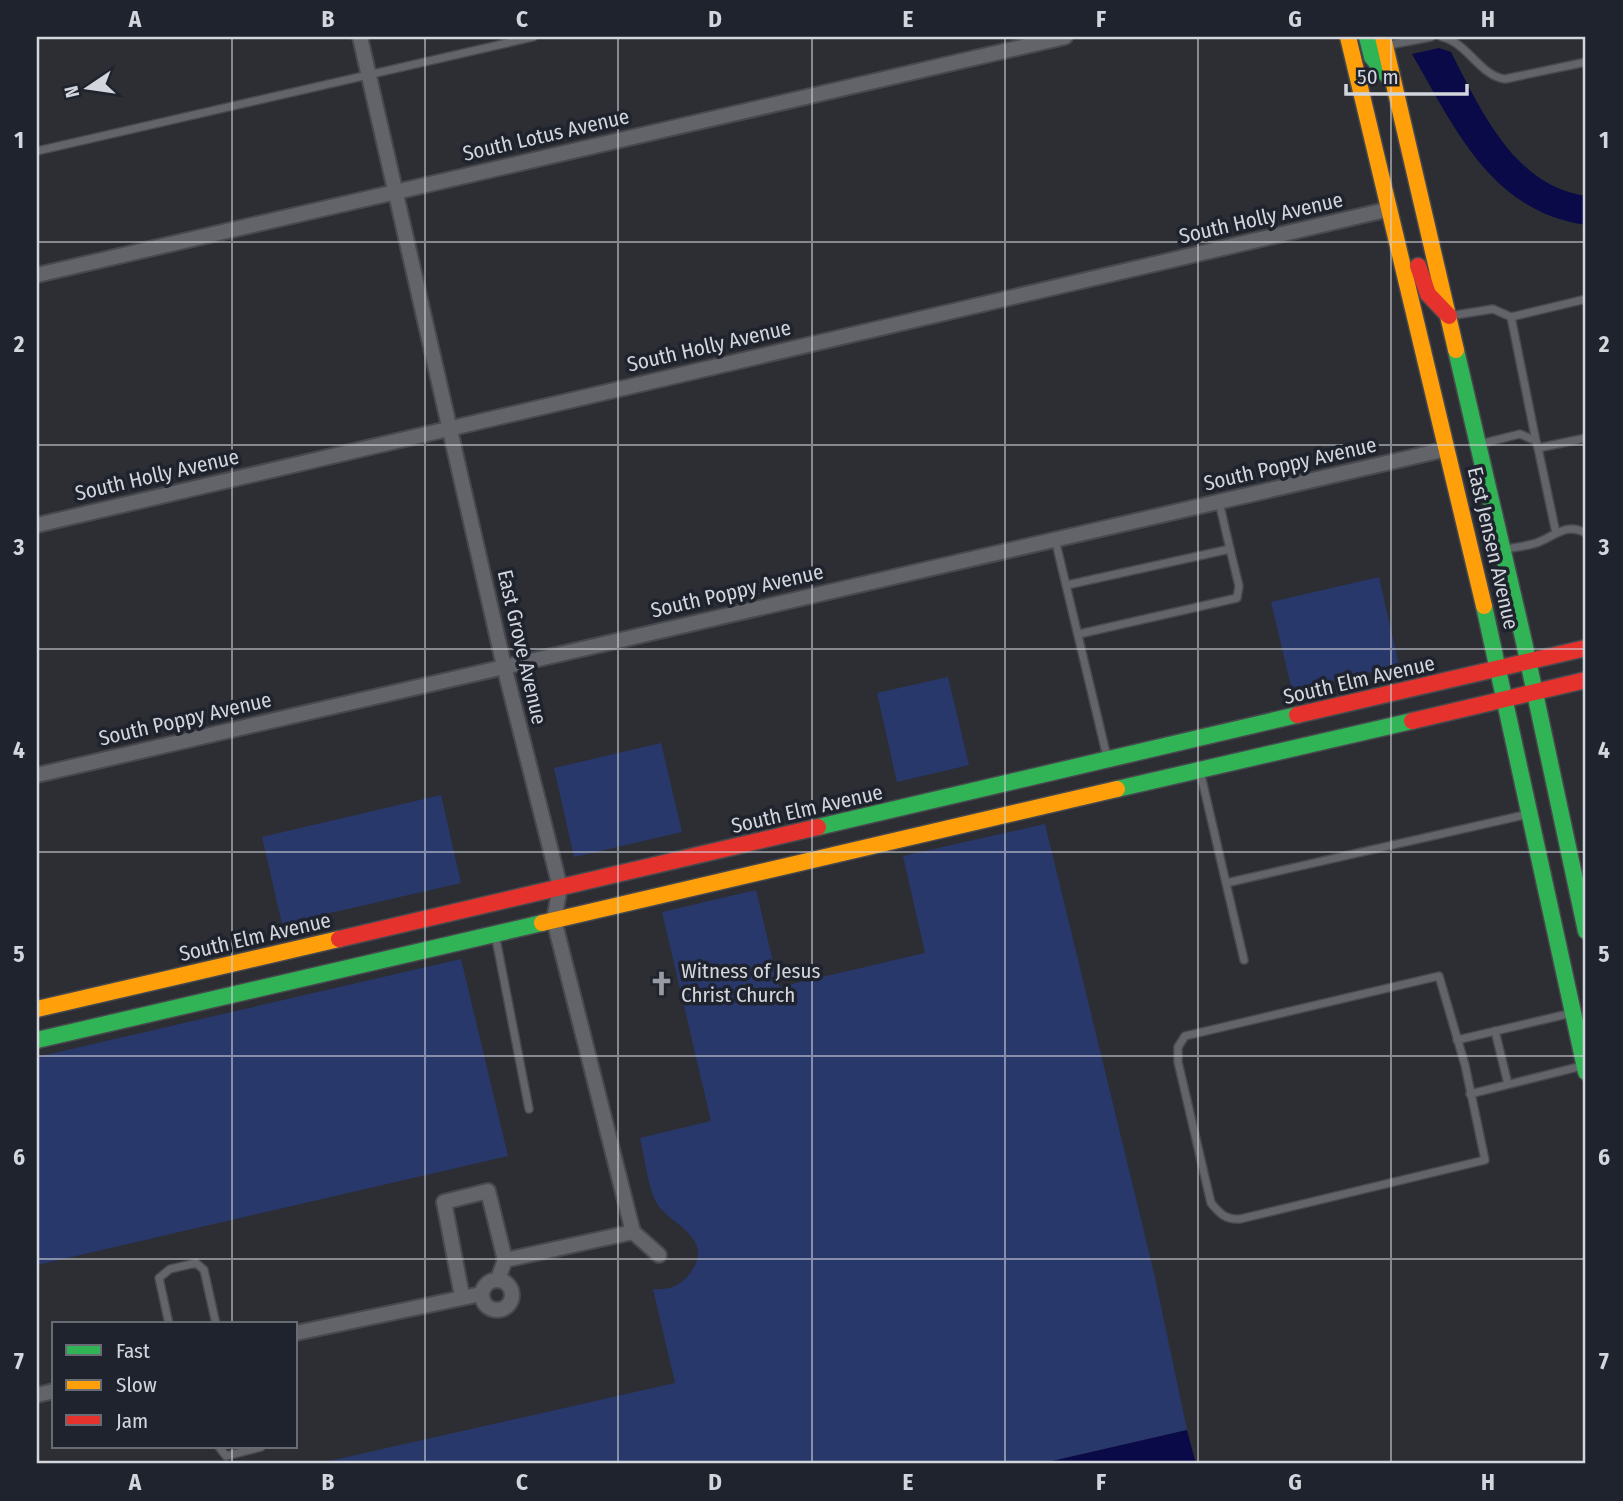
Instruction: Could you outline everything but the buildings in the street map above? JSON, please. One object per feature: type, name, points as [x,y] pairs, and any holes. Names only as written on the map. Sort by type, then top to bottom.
[{"type":"main road","name":"East Jensen Avenue","points":[[1348,37],[1506,698],[1586,1068]]},
{"type":"main road","points":[[1367,37],[1372,57],[1394,83]]},
{"type":"main road","name":"East Jensen Avenue","points":[[1384,41],[1503,550],[1586,930]]},
{"type":"main road","points":[[1390,209],[1409,229],[1424,291],[1431,303],[1449,316]]},
{"type":"main road","name":"South Elm Avenue","points":[[37,1009],[1586,648]]},
{"type":"main road","points":[[37,1040],[1586,680]]},
{"type":"street","name":"East Grove Avenue","points":[[360,37],[504,666],[560,887],[554,920],[633,1232]]},
{"type":"street","name":"South Lotus Avenue","points":[[37,275],[1065,37]]},
{"type":"street","name":"South Holly Avenue","points":[[37,525],[1390,209]]},
{"type":"street","name":"South Poppy Avenue","points":[[37,775],[1447,449]]},
{"type":"street","points":[[462,1296],[443,1202],[488,1191],[505,1260],[498,1279],[485,1285],[481,1294],[484,1304],[492,1310],[507,1306],[512,1292],[507,1283],[498,1279]]},
{"type":"street","points":[[505,1260],[633,1232],[659,1255]]},
{"type":"street","points":[[298,1333],[481,1294]]},
{"type":"lane","points":[[37,151],[533,37]]},
{"type":"lane","points":[[1384,41],[1431,37]]},
{"type":"lane","points":[[1442,37],[1458,44],[1496,78],[1505,79],[1586,62]]},
{"type":"lane","points":[[1449,316],[1493,309],[1511,317],[1586,299]]},
{"type":"lane","points":[[1511,317],[1556,533]]},
{"type":"lane","points":[[1478,444],[1520,434],[1537,444],[1586,438]]},
{"type":"lane","points":[[1079,634],[1237,598],[1239,586],[1219,502]]},
{"type":"lane","points":[[1503,550],[1537,543],[1574,527],[1586,533]]},
{"type":"lane","points":[[1055,540],[1108,761]]},
{"type":"lane","points":[[1066,585],[1230,549]]},
{"type":"lane","points":[[1200,770],[1244,960]]},
{"type":"lane","points":[[1226,883],[1530,814]]},
{"type":"lane","points":[[495,934],[529,1109]]},
{"type":"lane","points":[[1439,976],[1471,1094],[1485,1160],[1240,1219],[1230,1219],[1211,1203],[1178,1062],[1178,1047],[1185,1036],[1439,976]]},
{"type":"lane","points":[[1457,1040],[1573,1013]]},
{"type":"lane","points":[[1495,1031],[1508,1084]]},
{"type":"lane","points":[[1471,1094],[1586,1068]]},
{"type":"lane","points":[[169,1322],[159,1278],[170,1269],[196,1264],[204,1270],[216,1322]]},
{"type":"lane","points":[[220,1448],[226,1456],[257,1448]]},
{"type":"shaded area","points":[[1439,48],[1451,52],[1488,120],[1520,162],[1539,178],[1561,190],[1586,196],[1586,225],[1553,217],[1525,203],[1501,185],[1480,163],[1444,111],[1412,54]]},
{"type":"shaded area","points":[[1379,577],[1399,666],[1292,690],[1271,602]]},
{"type":"shaded area","points":[[948,677],[969,765],[897,782],[877,693]]},
{"type":"shaded area","points":[[661,743],[682,832],[574,857],[554,768]]},
{"type":"shaded area","points":[[441,795],[461,883],[282,924],[262,837]]},
{"type":"shaded area","points":[[1045,824],[1154,1273],[1187,1430],[1039,1464],[316,1464],[675,1383],[653,1289],[672,1287],[684,1280],[696,1263],[698,1252],[688,1233],[656,1202],[648,1179],[640,1138],[711,1121],[662,912],[756,890],[779,987],[925,953],[903,856]]},
{"type":"shaded area","points":[[461,959],[508,1156],[37,1265],[37,1057]]},
{"type":"shaded area","points":[[1187,1430],[1196,1464],[1039,1464]]},
{"type":"traffic: fast","points":[[1367,37],[1372,57],[1390,79]]},
{"type":"traffic: fast","points":[[1456,350],[1524,642],[1586,931]]},
{"type":"traffic: fast","points":[[1484,606],[1586,1072]]},
{"type":"traffic: fast","points":[[818,827],[1297,715]]},
{"type":"traffic: fast","points":[[1117,789],[1412,721]]},
{"type":"traffic: fast","points":[[37,1040],[542,923]]},
{"type":"traffic: slow","points":[[1348,37],[1484,606]]},
{"type":"traffic: slow","points":[[1383,37],[1456,350]]},
{"type":"traffic: slow","points":[[542,923],[1117,789]]},
{"type":"traffic: slow","points":[[37,1009],[339,939]]},
{"type":"traffic: jam","points":[[1418,266],[1428,294],[1449,316]]},
{"type":"traffic: jam","points":[[1297,715],[1586,648]]},
{"type":"traffic: jam","points":[[1412,721],[1586,680]]},
{"type":"traffic: jam","points":[[339,939],[818,827]]},
{"type":"place","name":"Witness of Jesus Christ Church","points":[[661,983]]}]
